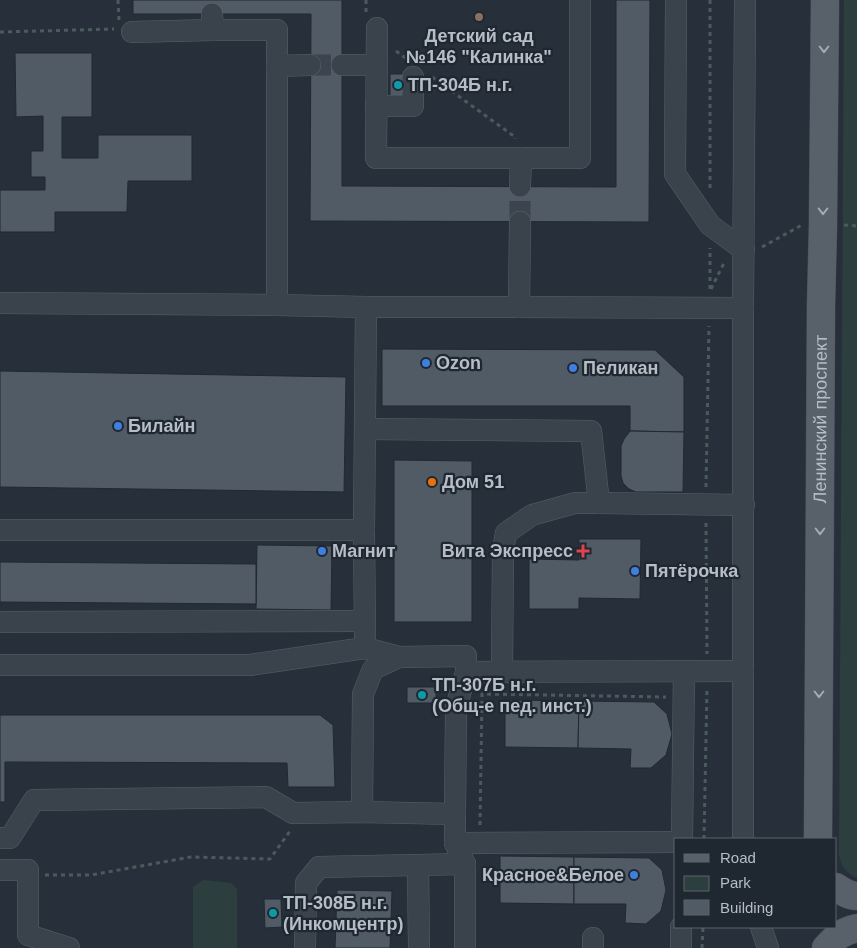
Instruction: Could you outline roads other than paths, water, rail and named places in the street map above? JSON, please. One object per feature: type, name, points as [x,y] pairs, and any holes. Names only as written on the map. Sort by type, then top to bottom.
[{"type":"main road","name":"Ленинский проспект","points":[[818,838],[824,0]]},
{"type":"main road","points":[[837,888],[857,896]]},
{"type":"main road","points":[[819,928],[819,948]]},
{"type":"main road","points":[[826,948],[845,931],[857,928]]},
{"type":"street","points":[[377,32],[376,158],[580,158],[580,0]]},
{"type":"street","points":[[676,0],[675,174],[710,225],[744,254]]},
{"type":"street","points":[[743,838],[745,0]]},
{"type":"street","points":[[126,30],[213,22],[277,30],[277,305]]},
{"type":"street","points":[[277,66],[310,65]]},
{"type":"street","points":[[342,65],[376,65]]},
{"type":"street","points":[[376,106],[413,106],[417,71]]},
{"type":"street","points":[[518,158],[520,186]]},
{"type":"street","points":[[519,306],[520,222]]},
{"type":"street","points":[[0,303],[366,307],[743,308]]},
{"type":"street","points":[[365,648],[366,307]]},
{"type":"street","points":[[366,429],[591,431],[599,503]]},
{"type":"street","points":[[502,671],[503,550],[506,533],[532,515],[575,503],[744,505]]},
{"type":"street","points":[[0,530],[364,530]]},
{"type":"street","points":[[0,622],[365,621]]},
{"type":"street","points":[[0,665],[250,665],[365,648],[399,657],[466,656],[466,672],[456,708],[455,814],[455,843],[465,864],[465,948]]},
{"type":"street","points":[[362,812],[363,694],[373,669],[399,657]]},
{"type":"street","points":[[682,838],[684,671]]},
{"type":"street","points":[[466,672],[743,671]]},
{"type":"street","points":[[0,838],[10,838],[34,800],[266,796],[293,813],[455,814]]},
{"type":"street","points":[[455,843],[674,842]]},
{"type":"street","points":[[305,948],[306,883],[319,867],[465,864]]},
{"type":"street","points":[[418,866],[419,948]]},
{"type":"street","points":[[0,870],[28,870],[28,935],[69,948]]},
{"type":"street","points":[[681,928],[681,948]]},
{"type":"street","points":[[761,928],[768,948]]},
{"type":"tunnel","points":[[310,65],[342,65]]},
{"type":"tunnel","points":[[520,186],[520,222]]},
{"type":"place","name":"Детский сад №146 \"Калинка\"","points":[[479,17]]},
{"type":"place","name":"ТП-304Б н.г.","points":[[398,85]]},
{"type":"place","name":"Ozon","points":[[426,363]]},
{"type":"place","name":"Пеликан","points":[[573,368]]},
{"type":"place","name":"Билайн","points":[[118,426]]},
{"type":"place","name":"Дом 51","points":[[432,482]]},
{"type":"place","name":"Магнит","points":[[322,551]]},
{"type":"place","name":"Вита Экспресс","points":[[583,551]]},
{"type":"place","name":"Пятёрочка","points":[[635,571]]},
{"type":"place","name":"ТП-307Б н.г. (Общ-е пед. инст.)","points":[[422,695]]},
{"type":"place","name":"Красное&Белое","points":[[634,875]]},
{"type":"place","name":"ТП-308Б н.г. (Инкомцентр)","points":[[273,913]]}]
